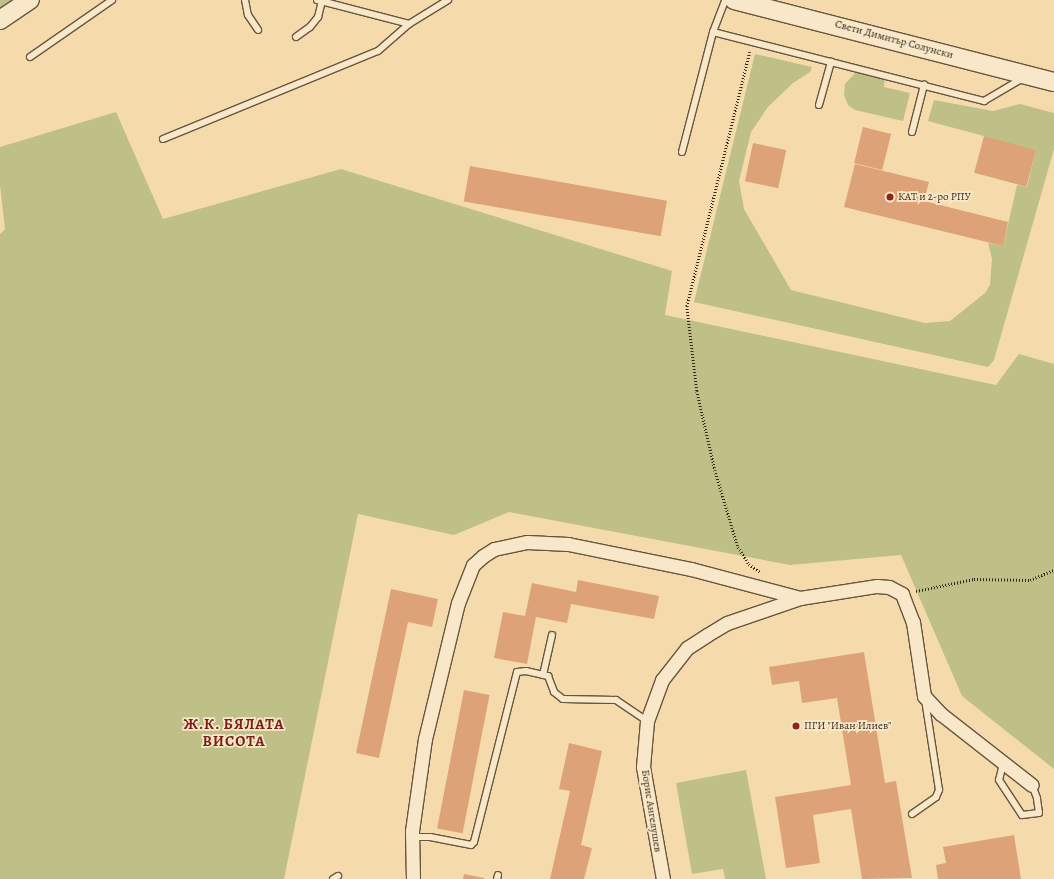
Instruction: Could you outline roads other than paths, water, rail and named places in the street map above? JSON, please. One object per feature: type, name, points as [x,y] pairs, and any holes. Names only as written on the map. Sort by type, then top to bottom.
[{"type":"main road","points":[[0,20],[30,0]]},
{"type":"main road","name":"Свети Димитър Солунски","points":[[734,0],[765,4],[1054,82]]},
{"type":"street","points":[[413,879],[412,837],[417,783],[425,739],[450,634],[467,576],[473,565],[483,556],[494,549],[527,542],[568,544],[691,569],[800,598]]},
{"type":"street","name":"Борис Ангелушев","points":[[663,879],[643,767],[647,721],[662,680],[687,648],[728,623],[800,598],[876,586],[888,587],[902,594],[913,622],[924,696]]},
{"type":"street","points":[[924,696],[941,714],[1003,764],[1032,785]]},
{"type":"lane","points":[[30,57],[112,0]]},
{"type":"lane","points":[[245,0],[248,15],[258,30]]},
{"type":"lane","points":[[163,139],[378,51],[409,24],[448,0]]},
{"type":"lane","points":[[682,152],[713,32],[725,0]]},
{"type":"lane","points":[[296,37],[310,27],[318,17],[320,1],[409,24]]},
{"type":"lane","points":[[713,32],[984,101],[1028,75]]},
{"type":"lane","points":[[819,105],[831,62]]},
{"type":"lane","points":[[912,132],[924,85]]},
{"type":"lane","points":[[543,675],[552,634]]},
{"type":"lane","points":[[412,837],[430,837],[473,844],[484,810],[517,672],[526,671],[548,676],[554,692],[563,699],[616,700],[647,721]]},
{"type":"lane","points":[[912,814],[936,797],[939,790],[924,696]]},
{"type":"lane","points":[[1003,764],[999,780],[1022,816],[1039,813],[1037,798],[1032,785]]},
{"type":"place","name":"КАТ и 2-ро РПУ","points":[[890,197]]},
{"type":"place","name":"ПГИ \"Иван Илиев\"","points":[[796,726]]},
{"type":"district","name":"Ж.К. БЯЛАТА ВИСОТА","points":[[234,732]]}]
